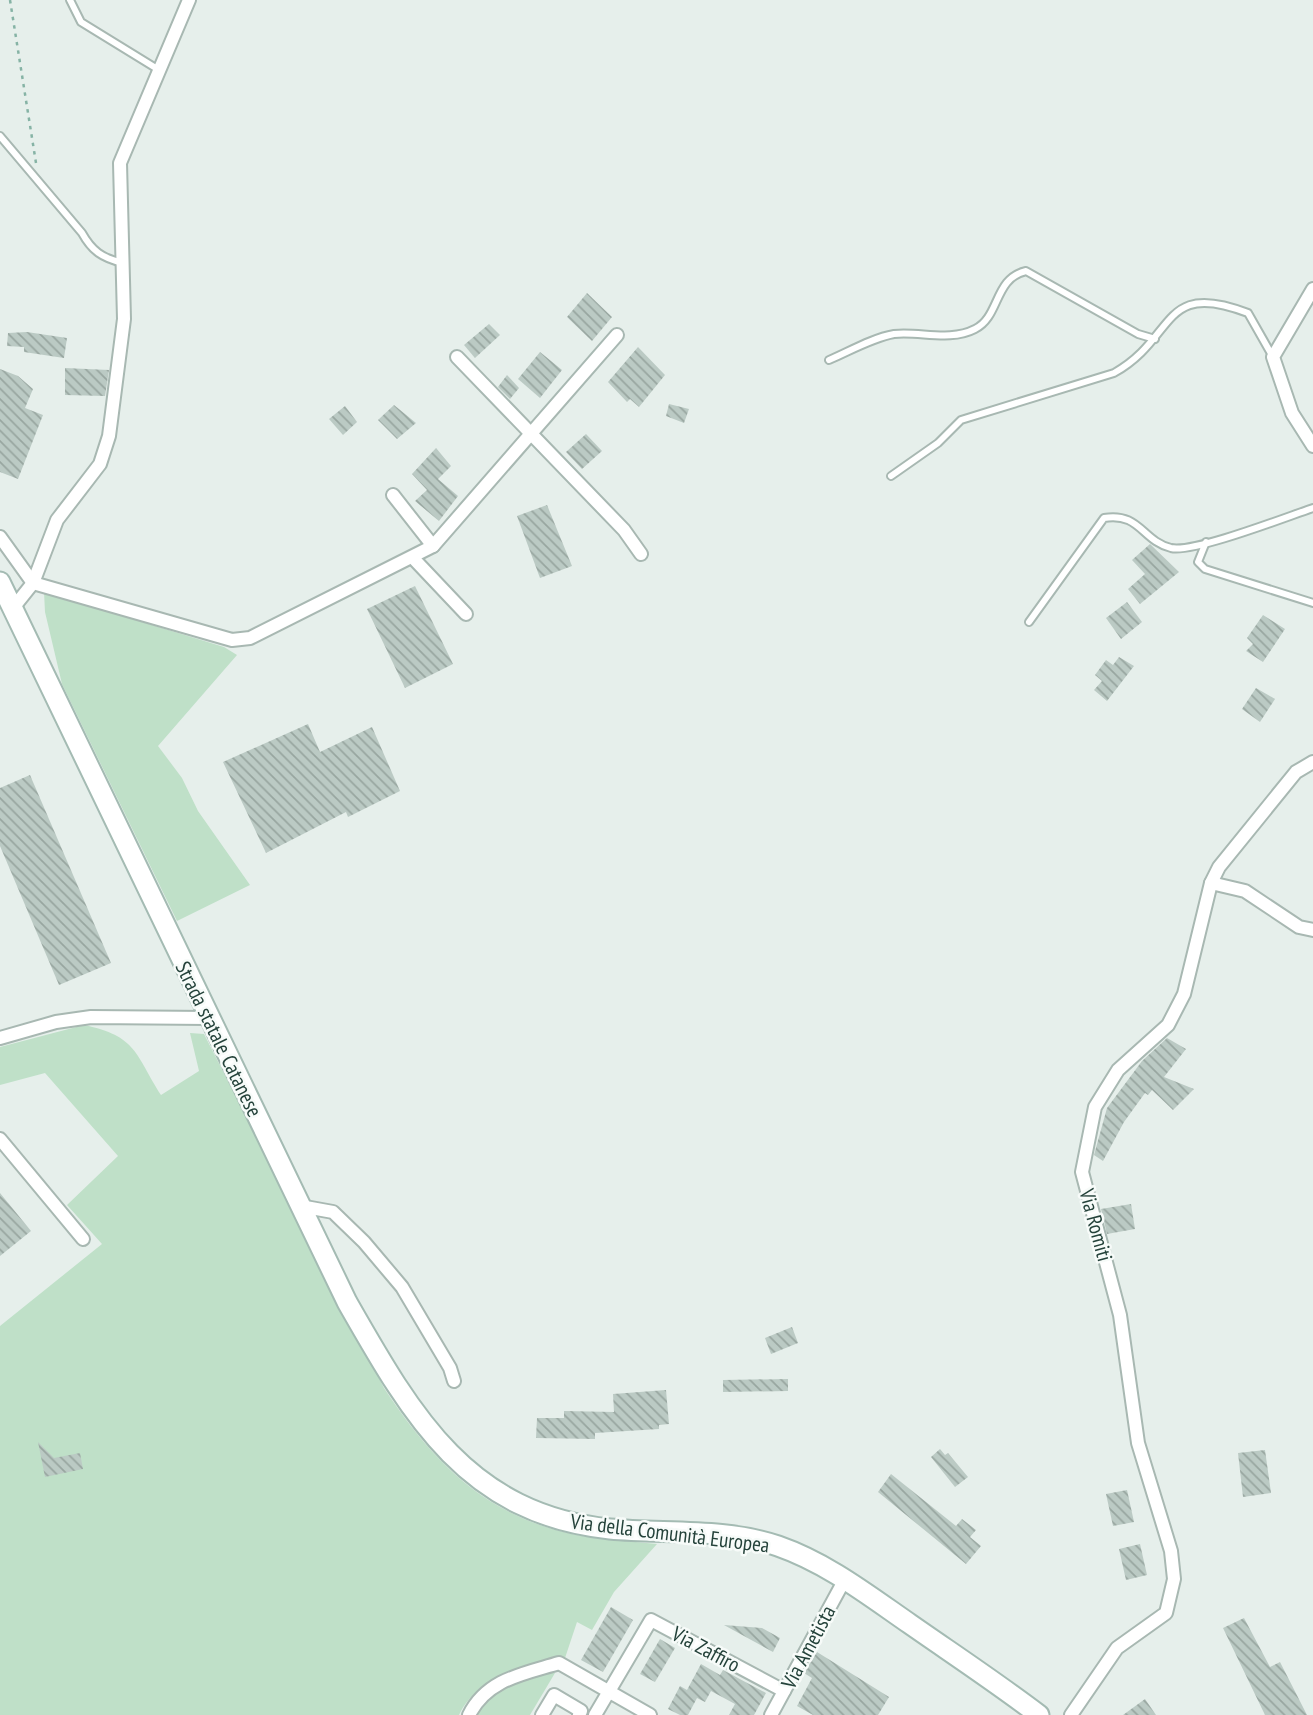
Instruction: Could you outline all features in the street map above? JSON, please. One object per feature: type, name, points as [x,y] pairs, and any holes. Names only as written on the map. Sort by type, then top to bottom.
[{"type":"main road","name":"Strada statale Catanese","points":[[0,582],[347,1302],[399,1392],[431,1436],[472,1475]]},
{"type":"main road","name":"Via della Comunità Europea","points":[[472,1475],[521,1506],[548,1517],[610,1529],[751,1539],[802,1555],[845,1579],[1040,1715]]},
{"type":"street","points":[[13,608],[33,583],[57,520],[100,464],[109,436],[124,319],[120,163],[189,0]]},
{"type":"street","points":[[1313,289],[1273,357],[1292,413],[1313,446]]},
{"type":"street","points":[[0,537],[33,583],[240,640],[250,638],[433,546],[617,335]]},
{"type":"street","points":[[457,357],[624,530],[641,554]]},
{"type":"street","points":[[393,495],[433,546]]},
{"type":"street","points":[[413,558],[466,614]]},
{"type":"street","name":"Via Romiti","points":[[1071,1715],[1117,1648],[1166,1613],[1174,1579],[1171,1550],[1138,1443],[1120,1315],[1082,1172],[1096,1107],[1118,1070],[1168,1025],[1178,1009],[1211,883],[1219,867],[1296,772],[1313,762]]},
{"type":"street","points":[[1211,883],[1245,891],[1299,927],[1313,930]]},
{"type":"street","points":[[0,1038],[56,1022],[91,1017],[208,1018]]},
{"type":"street","points":[[0,1139],[83,1239]]},
{"type":"street","points":[[300,1206],[333,1212],[364,1242],[402,1287],[450,1368],[454,1381]]},
{"type":"street","name":"Via Ametista","points":[[771,1715],[845,1579]]},
{"type":"street","name":"Via Zaffiro","points":[[595,1715],[651,1620],[784,1691]]},
{"type":"street","points":[[469,1715],[475,1702],[491,1686],[559,1663],[650,1715]]},
{"type":"street","points":[[542,1715],[554,1695],[581,1711],[579,1715]]},
{"type":"lane","points":[[70,0],[81,22],[159,70]]},
{"type":"lane","points":[[0,136],[82,233],[90,249],[108,259],[123,263]]},
{"type":"lane","points":[[829,360],[893,335],[945,335],[975,329],[983,323],[1006,281],[1016,273],[1026,271],[1138,334],[1155,339]]},
{"type":"lane","points":[[891,476],[938,443],[961,420],[1114,373],[1143,354],[1176,312],[1188,304],[1202,300],[1248,313],[1273,357]]},
{"type":"lane","points":[[1030,622],[1104,518],[1125,517],[1168,548],[1206,542],[1313,508]]},
{"type":"lane","points":[[1206,542],[1198,562],[1205,569],[1313,603]]},
{"type":"path","points":[[9,0],[38,180]]},
{"type":"green space","points":[[44,592],[224,647],[237,655],[158,746],[182,778],[198,811],[250,885],[177,921],[62,684],[45,612]]},
{"type":"green space","points":[[84,1025],[101,1029],[125,1041],[139,1058],[161,1095],[199,1071],[190,1033],[204,1034],[384,1388],[421,1439],[463,1481],[486,1499],[541,1525],[582,1536],[657,1544],[614,1592],[592,1630],[577,1622],[565,1658],[519,1670],[491,1682],[478,1690],[459,1715],[0,1715],[0,1326],[102,1244],[67,1205],[118,1156],[45,1073],[0,1085],[0,1047]]},
{"type":"green space","points":[[549,1670],[555,1673],[530,1715],[476,1715],[500,1686]]},
{"type":"building","points":[[587,293],[612,317],[592,341],[567,317]]},
{"type":"building","points":[[489,324],[500,335],[475,358],[464,345]]},
{"type":"building","points":[[27,332],[67,338],[64,358],[24,352],[24,347],[7,346],[8,333]]},
{"type":"building","points":[[638,347],[665,375],[639,407],[630,399],[627,402],[608,382]]},
{"type":"building","points":[[540,352],[562,370],[540,398],[518,379]]},
{"type":"building","points":[[65,368],[109,370],[105,396],[65,395]]},
{"type":"building","points":[[0,369],[18,376],[33,389],[25,408],[43,415],[18,479],[0,472]]},
{"type":"building","points":[[507,375],[519,388],[510,399],[498,387]]},
{"type":"building","points":[[669,404],[689,409],[684,423],[666,416]]},
{"type":"building","points":[[394,405],[416,423],[397,439],[378,420]]},
{"type":"building","points":[[345,406],[357,422],[343,435],[329,419]]},
{"type":"building","points":[[586,434],[602,451],[582,469],[566,452]]},
{"type":"building","points":[[436,448],[451,466],[438,479],[458,496],[439,521],[415,501],[427,490],[412,474]]},
{"type":"building","points":[[547,505],[572,566],[540,578],[517,516]]},
{"type":"building","points":[[1150,544],[1179,572],[1140,604],[1128,589],[1145,574],[1132,560]]},
{"type":"building","points":[[415,586],[453,664],[405,688],[367,609]]},
{"type":"building","points":[[1127,602],[1142,622],[1121,639],[1106,618]]},
{"type":"building","points":[[1263,615],[1285,629],[1263,662],[1246,651],[1253,644],[1247,638]]},
{"type":"building","points":[[1119,657],[1134,666],[1107,701],[1094,690],[1102,681],[1095,675],[1106,660],[1113,665]]},
{"type":"building","points":[[1256,688],[1275,699],[1260,722],[1242,709]]},
{"type":"building","points":[[308,724],[320,752],[372,727],[400,791],[348,817],[346,812],[266,853],[223,762]]},
{"type":"building","points":[[30,775],[111,963],[59,985],[0,846],[0,788]]},
{"type":"building","points":[[1167,1038],[1186,1049],[1164,1077],[1194,1089],[1173,1110],[1152,1090],[1148,1095],[1145,1093],[1124,1122],[1103,1161],[1094,1155],[1107,1108],[1142,1061]]},
{"type":"building","points":[[0,1193],[31,1231],[0,1256]]},
{"type":"building","points":[[1131,1204],[1135,1229],[1107,1234],[1101,1209]]},
{"type":"building","points":[[792,1327],[798,1343],[771,1354],[765,1338]]},
{"type":"building","points":[[788,1379],[788,1391],[723,1392],[723,1380]]},
{"type":"building","points":[[666,1390],[669,1424],[659,1425],[659,1429],[595,1433],[595,1439],[536,1438],[537,1418],[564,1418],[564,1411],[614,1412],[613,1394]]},
{"type":"building","points":[[38,1442],[54,1458],[80,1453],[83,1469],[45,1477]]},
{"type":"building","points":[[940,1449],[945,1455],[948,1453],[968,1477],[955,1487],[931,1457]]},
{"type":"building","points":[[1265,1450],[1271,1493],[1243,1497],[1238,1453]]},
{"type":"building","points":[[891,1474],[956,1526],[962,1519],[976,1530],[970,1537],[981,1546],[966,1564],[878,1492]]},
{"type":"building","points":[[1127,1490],[1134,1522],[1113,1526],[1106,1494]]},
{"type":"building","points":[[1140,1544],[1147,1575],[1126,1580],[1119,1549]]},
{"type":"building","points":[[611,1607],[633,1620],[603,1672],[581,1660]]},
{"type":"building","points":[[1244,1618],[1270,1667],[1280,1662],[1307,1715],[1265,1715],[1223,1628]]},
{"type":"building","points":[[724,1625],[762,1628],[780,1638],[773,1652]]},
{"type":"building","points":[[660,1639],[675,1648],[655,1682],[640,1674]]},
{"type":"building","points":[[817,1652],[889,1697],[878,1715],[813,1715],[797,1706],[812,1678],[804,1673]]},
{"type":"building","points":[[701,1664],[720,1675],[723,1670],[766,1693],[754,1715],[729,1715],[735,1704],[711,1691],[705,1702],[697,1698],[688,1715],[680,1715],[668,1709],[680,1686],[687,1690]]},
{"type":"building","points":[[1145,1699],[1156,1715],[1123,1715]]}]
